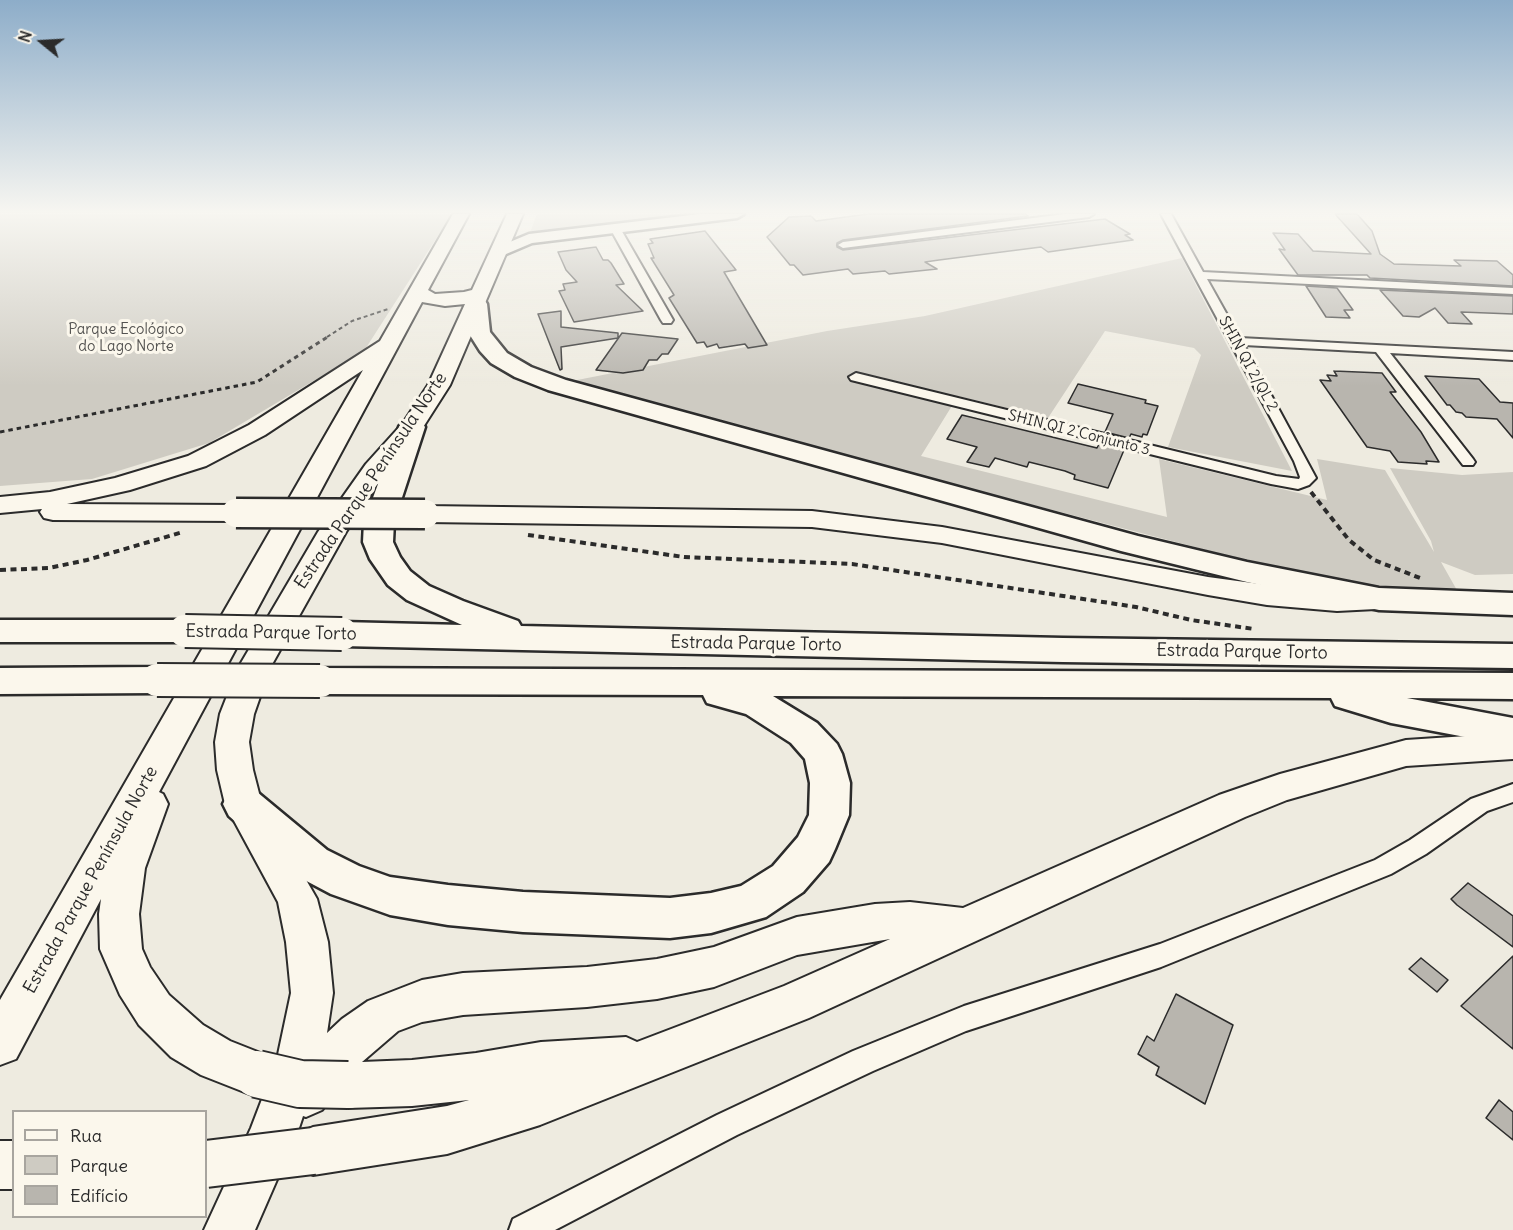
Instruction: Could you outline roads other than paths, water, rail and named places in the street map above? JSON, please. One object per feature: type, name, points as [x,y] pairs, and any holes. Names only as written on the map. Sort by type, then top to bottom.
[{"type":"highway","points":[[479,299],[479,332],[493,352],[522,372],[557,385],[1155,550],[1247,572],[1379,599],[1513,604]]},
{"type":"highway","points":[[412,427],[379,522],[378,542],[385,559],[399,578],[418,593],[492,625],[549,640]]},
{"type":"highway","name":"Estrada Parque Torto","points":[[0,631],[185,631],[549,640],[1513,656]]},
{"type":"highway","name":"Estrada Parque Torto","points":[[0,681],[1513,686]]},
{"type":"highway","points":[[243,804],[312,863],[346,881],[390,896],[448,905],[608,917],[670,918],[711,914],[752,903],[788,879],[814,849],[829,815],[830,783],[823,754],[804,733],[757,703],[675,683]]},
{"type":"highway","points":[[1308,686],[1391,709],[1513,732]]},
{"type":"main road","name":"Estrada Parque Península Norte","points":[[0,1042],[430,271]]},
{"type":"main road","name":"Estrada Parque Península Norte","points":[[230,1230],[292,1145],[301,1058],[312,993],[308,942],[297,899],[243,804],[235,770],[232,742],[237,714],[254,668],[332,532],[375,469],[412,427],[439,385],[465,323],[479,299],[491,271]]},
{"type":"main road","points":[[415,298],[479,299]]},
{"type":"main road","points":[[0,505],[50,500],[121,485],[196,460],[257,430],[389,344]]},
{"type":"main road","points":[[0,512],[716,516],[812,519],[942,535],[1208,586],[1267,595],[1337,601],[1379,599]]},
{"type":"main road","points":[[182,716],[126,867],[119,914],[121,949],[135,981],[154,1010],[187,1041],[217,1059],[257,1074],[300,1084],[412,1083],[476,1076],[541,1065],[656,1058]]},
{"type":"main road","points":[[207,1164],[292,1145],[447,1130],[540,1101],[794,1003],[962,926],[1280,788],[1406,753],[1513,746]]},
{"type":"main road","points":[[292,1145],[338,1054],[358,1034],[383,1016],[422,1001],[463,994],[587,987],[657,979],[714,967],[797,936],[866,923],[910,920],[962,926]]},
{"type":"street","points":[[640,271],[667,320]]},
{"type":"street","name":"SHIN QI 2/QL 2","points":[[1197,271],[1305,471],[1308,478],[1304,482]]},
{"type":"street","points":[[1199,275],[1513,291]]},
{"type":"street","points":[[1235,341],[1513,356]]},
{"type":"street","points":[[1380,349],[1468,462]]},
{"type":"street","name":"SHIN QI 2 Conjunto 3","points":[[856,377],[1276,481],[1298,484],[1304,482]]},
{"type":"street","points":[[524,1230],[727,1125],[863,1061],[964,1019],[1161,955],[1383,867],[1418,847],[1479,805],[1513,793]]},
{"type":"park label","name":"Parque Ecológico do Lago Norte","points":[[126,338]]}]
